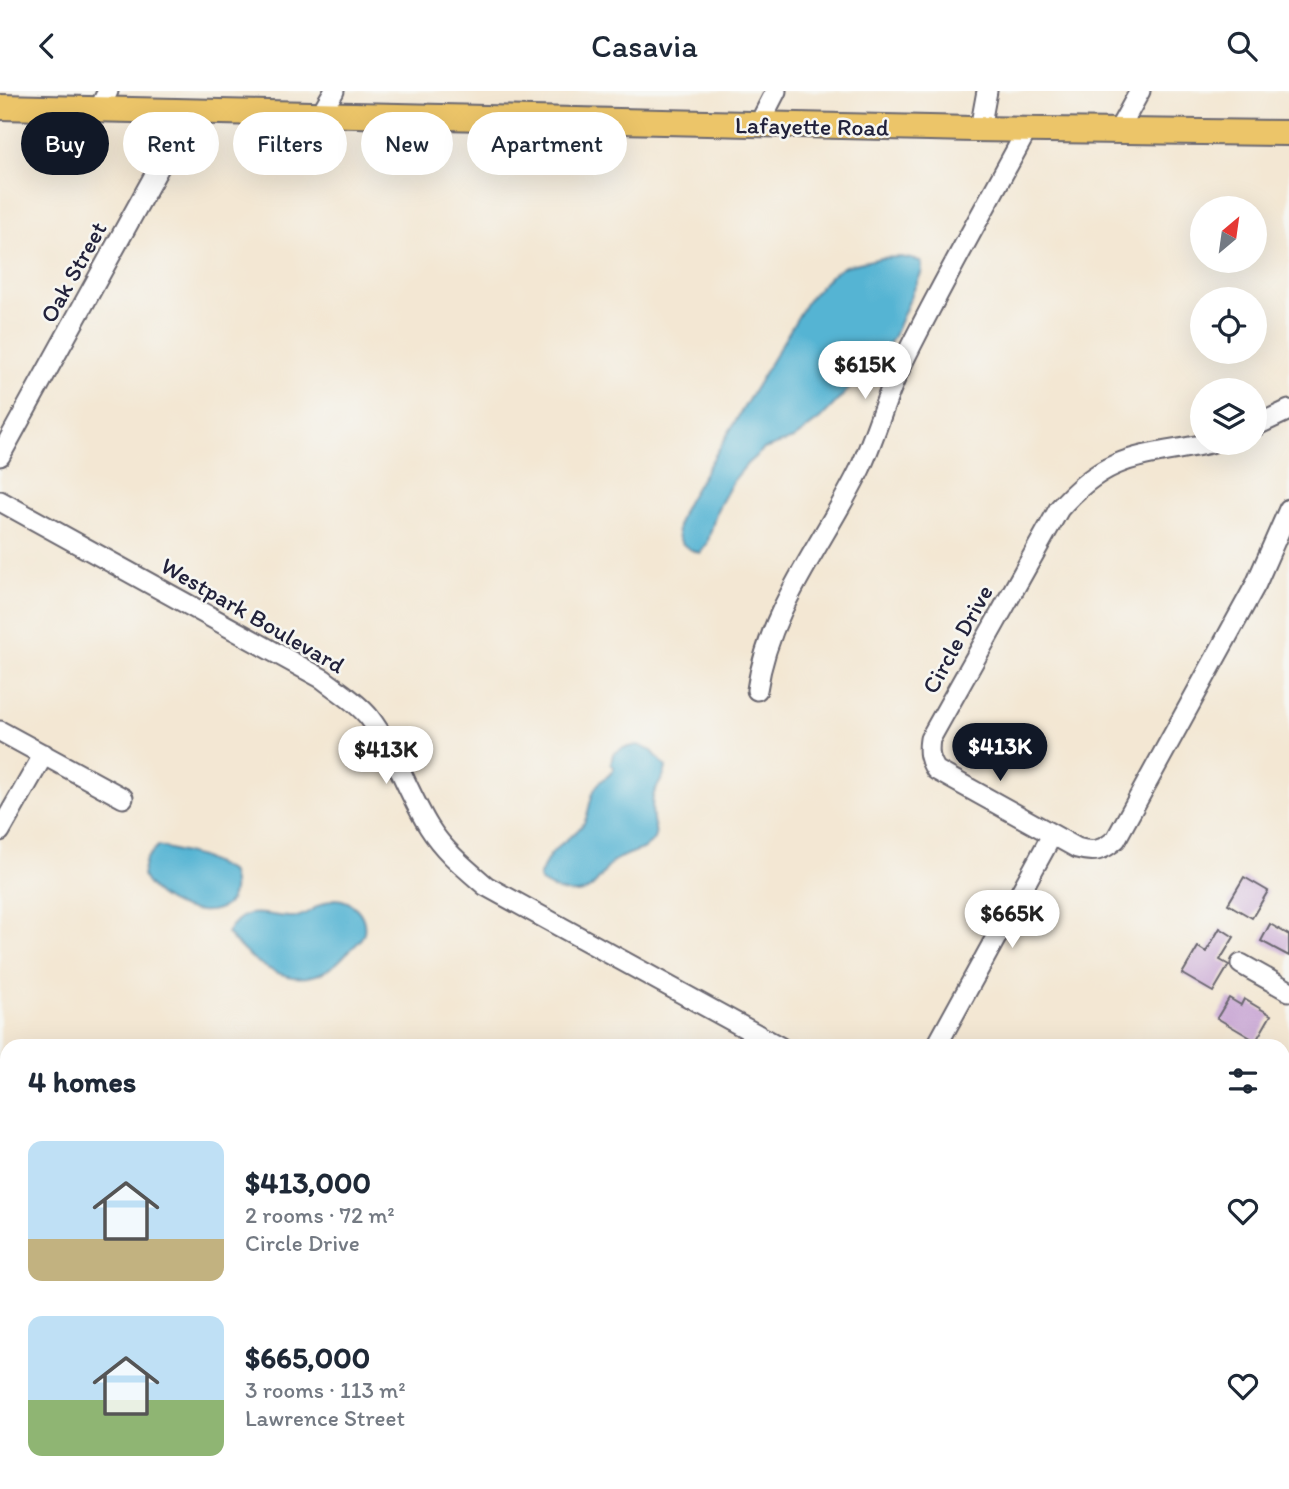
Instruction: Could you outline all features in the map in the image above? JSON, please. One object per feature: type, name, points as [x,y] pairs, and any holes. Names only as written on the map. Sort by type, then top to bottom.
[{"type":"main road","name":"Lafayette Road","points":[[0,107],[39,100],[103,100],[190,111],[233,112]]},
{"type":"main road","name":"Lafayette Road","points":[[347,116],[1289,133]]},
{"type":"street","points":[[322,112],[334,91]]},
{"type":"street","points":[[760,124],[776,91]]},
{"type":"street","points":[[980,129],[987,91]]},
{"type":"street","points":[[1118,131],[1140,91]]},
{"type":"street","name":"Oak Street","points":[[0,456],[190,111]]},
{"type":"street","points":[[757,690],[761,660],[786,599],[860,469],[897,374],[1027,130]]},
{"type":"street","points":[[1267,420],[1289,410]]},
{"type":"street","name":"Circle Drive","points":[[1190,447],[1132,457],[1101,471],[1074,491],[1047,528],[930,739],[928,750],[936,770],[1052,835],[1088,852],[1108,847],[1116,839],[1255,584],[1288,517]]},
{"type":"street","name":"Westpark Boulevard","points":[[0,502],[323,679],[367,715],[394,755],[414,801],[430,829],[449,854],[486,886],[765,1039]]},
{"type":"street","points":[[0,731],[123,797]]},
{"type":"street","points":[[0,831],[44,754]]},
{"type":"street","points":[[940,1039],[1052,835]]},
{"type":"street","points":[[1241,964],[1289,991]]},
{"type":"water","points":[[901,257],[921,261],[922,271],[894,336],[883,354],[820,419],[793,439],[764,449],[747,464],[733,481],[717,510],[707,544],[700,553],[683,544],[678,531],[685,507],[808,300],[831,275],[845,266],[881,258]]},
{"type":"water","points":[[638,745],[652,751],[666,767],[653,797],[652,814],[656,832],[652,841],[643,849],[614,861],[590,889],[578,893],[563,892],[541,882],[539,877],[550,855],[584,823],[596,787],[613,770],[613,754],[623,748]]},
{"type":"water","points":[[158,846],[201,857],[230,871],[233,890],[228,903],[217,910],[202,911],[168,901],[153,890],[142,875],[146,859]]},
{"type":"water","points":[[336,899],[348,902],[358,909],[363,920],[363,936],[328,970],[312,976],[281,974],[266,967],[252,958],[227,933],[242,917],[250,914],[297,917]]},
{"type":"building","points":[[1244,877],[1268,891],[1252,918],[1228,904]]},
{"type":"building","points":[[1270,924],[1289,935],[1289,956],[1261,941]]},
{"type":"building","points":[[1220,928],[1234,937],[1220,960],[1229,965],[1213,992],[1182,974],[1198,947],[1206,952]]},
{"type":"building","points":[[1229,998],[1241,1005],[1244,999],[1271,1015],[1257,1039],[1253,1039],[1217,1018]]}]
